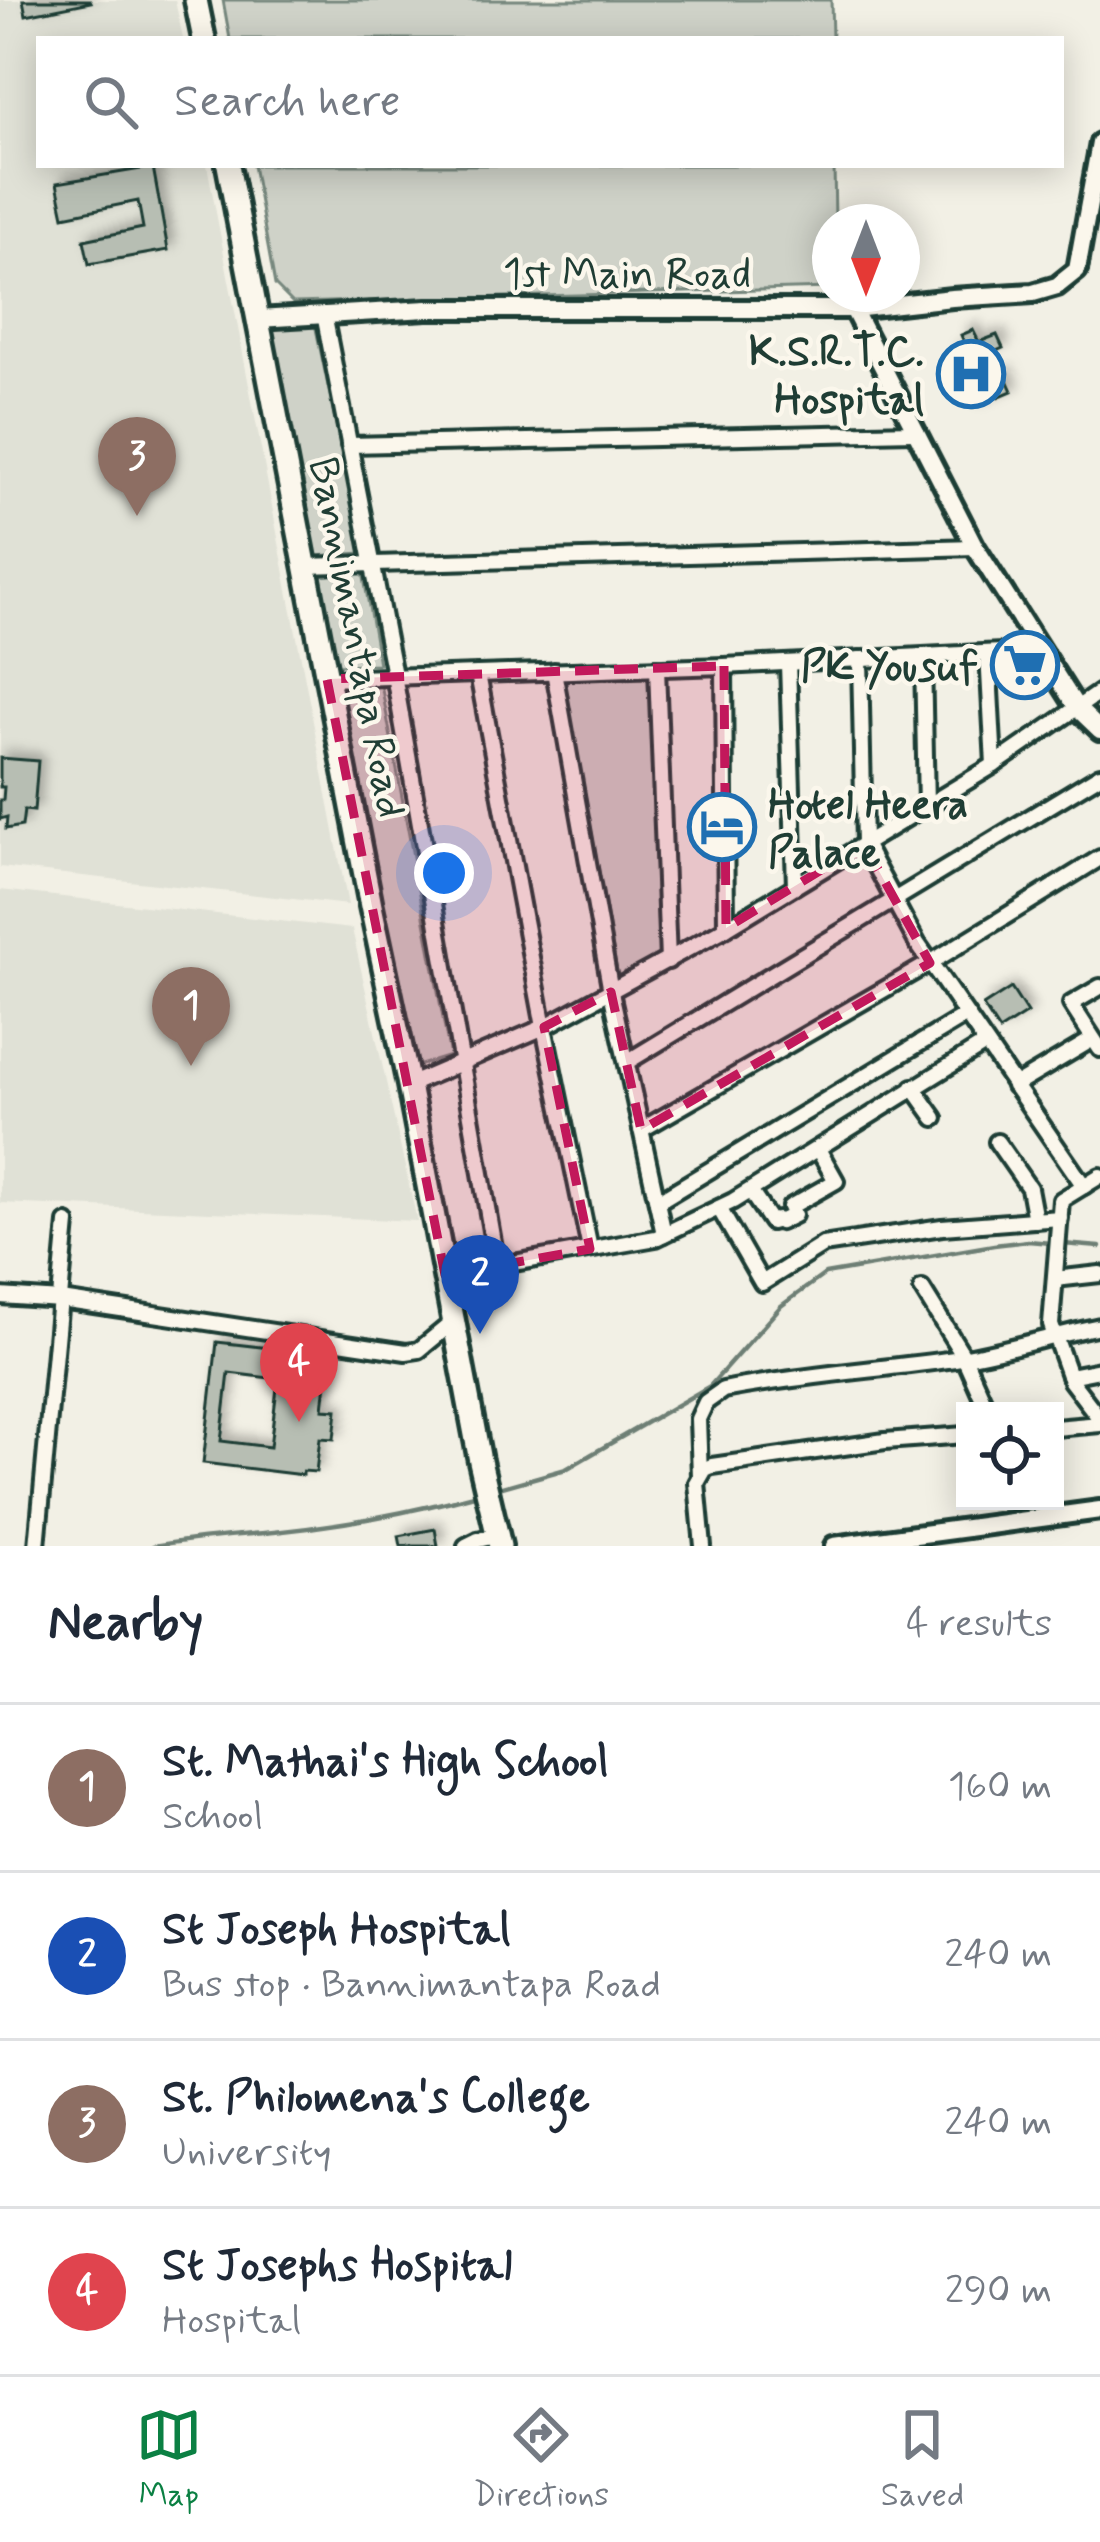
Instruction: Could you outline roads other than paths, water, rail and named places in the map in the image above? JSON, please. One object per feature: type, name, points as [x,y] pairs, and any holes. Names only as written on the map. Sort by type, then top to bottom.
[{"type":"main road","points":[[196,0],[203,36]]},
{"type":"main road","name":"Bannimantapa Road","points":[[229,168],[370,906],[498,1536]]},
{"type":"street","name":"1st Main Road","points":[[920,302],[1033,293],[1057,286],[1077,270],[1100,143]]},
{"type":"street","name":"1st Main Road","points":[[258,319],[428,309],[812,309]]},
{"type":"street","points":[[854,312],[974,547],[1077,708],[1100,730]]},
{"type":"street","points":[[324,314],[394,674],[497,1265]]},
{"type":"street","points":[[350,445],[914,432]]},
{"type":"street","points":[[305,566],[974,547]]},
{"type":"street","points":[[327,679],[1040,650]]},
{"type":"street","points":[[988,653],[994,765]]},
{"type":"street","points":[[923,658],[926,806]]},
{"type":"street","points":[[860,659],[864,844],[930,963],[1084,1186]]},
{"type":"street","points":[[788,663],[795,886]]},
{"type":"street","points":[[724,666],[726,928]]},
{"type":"street","points":[[657,668],[668,961]]},
{"type":"street","points":[[554,671],[611,992],[664,1234]]},
{"type":"street","points":[[478,674],[590,1249]]},
{"type":"street","points":[[409,1085],[544,1027],[668,961],[994,765],[1100,692]]},
{"type":"street","points":[[626,1063],[1100,775]]},
{"type":"street","points":[[641,1130],[1100,859]]},
{"type":"street","points":[[1014,1086],[1097,1044],[1071,1004],[1100,986]]},
{"type":"street","points":[[657,1202],[965,1016]]},
{"type":"street","points":[[445,1275],[656,1238],[750,1191],[985,1044]]},
{"type":"street","points":[[913,1088],[935,1118]]},
{"type":"street","points":[[997,1142],[1029,1188],[1035,1220]]},
{"type":"street","points":[[750,1191],[771,1222],[794,1215],[790,1208],[836,1181],[818,1149]]},
{"type":"street","points":[[1064,1426],[1100,1422],[1070,1376],[1051,1325],[1061,1200],[1100,1175]]},
{"type":"street","points":[[719,1208],[762,1282],[823,1245],[941,1227],[1059,1222]]},
{"type":"street","points":[[37,1546],[67,1223]]},
{"type":"street","points":[[1055,1279],[1100,1274]]},
{"type":"street","points":[[922,1289],[964,1357],[984,1402]]},
{"type":"street","points":[[0,1295],[406,1352],[419,1350],[453,1322]]},
{"type":"street","points":[[703,1546],[698,1419],[706,1402],[724,1390],[964,1357],[1100,1326]]},
{"type":"street","points":[[1070,1376],[1100,1370]]},
{"type":"street","points":[[700,1476],[712,1466],[956,1436]]},
{"type":"street","points":[[833,1546],[1100,1510]]},
{"type":"street","points":[[466,1546],[498,1536]]},
{"type":"waterway","points":[[495,1489],[566,1469],[710,1386],[781,1306],[825,1274],[994,1245],[1051,1243]]},
{"type":"waterway","points":[[1063,1244],[1100,1247]]},
{"type":"waterway","points":[[153,1546],[351,1522],[478,1494]]},
{"type":"place","name":"K.S.R.T.C. Hospital","points":[[971,374]]},
{"type":"place","name":"St. Philomena's College","points":[[137,516]]},
{"type":"place","name":"PK Yousuf","points":[[1025,665]]},
{"type":"place","name":"Hotel Heera Palace","points":[[722,827]]},
{"type":"place","name":"St. Mathai's High School","points":[[191,1066]]},
{"type":"place","name":"St Joseph Hospital","points":[[480,1334]]},
{"type":"place","name":"St Josephs Hospital","points":[[299,1422]]}]
